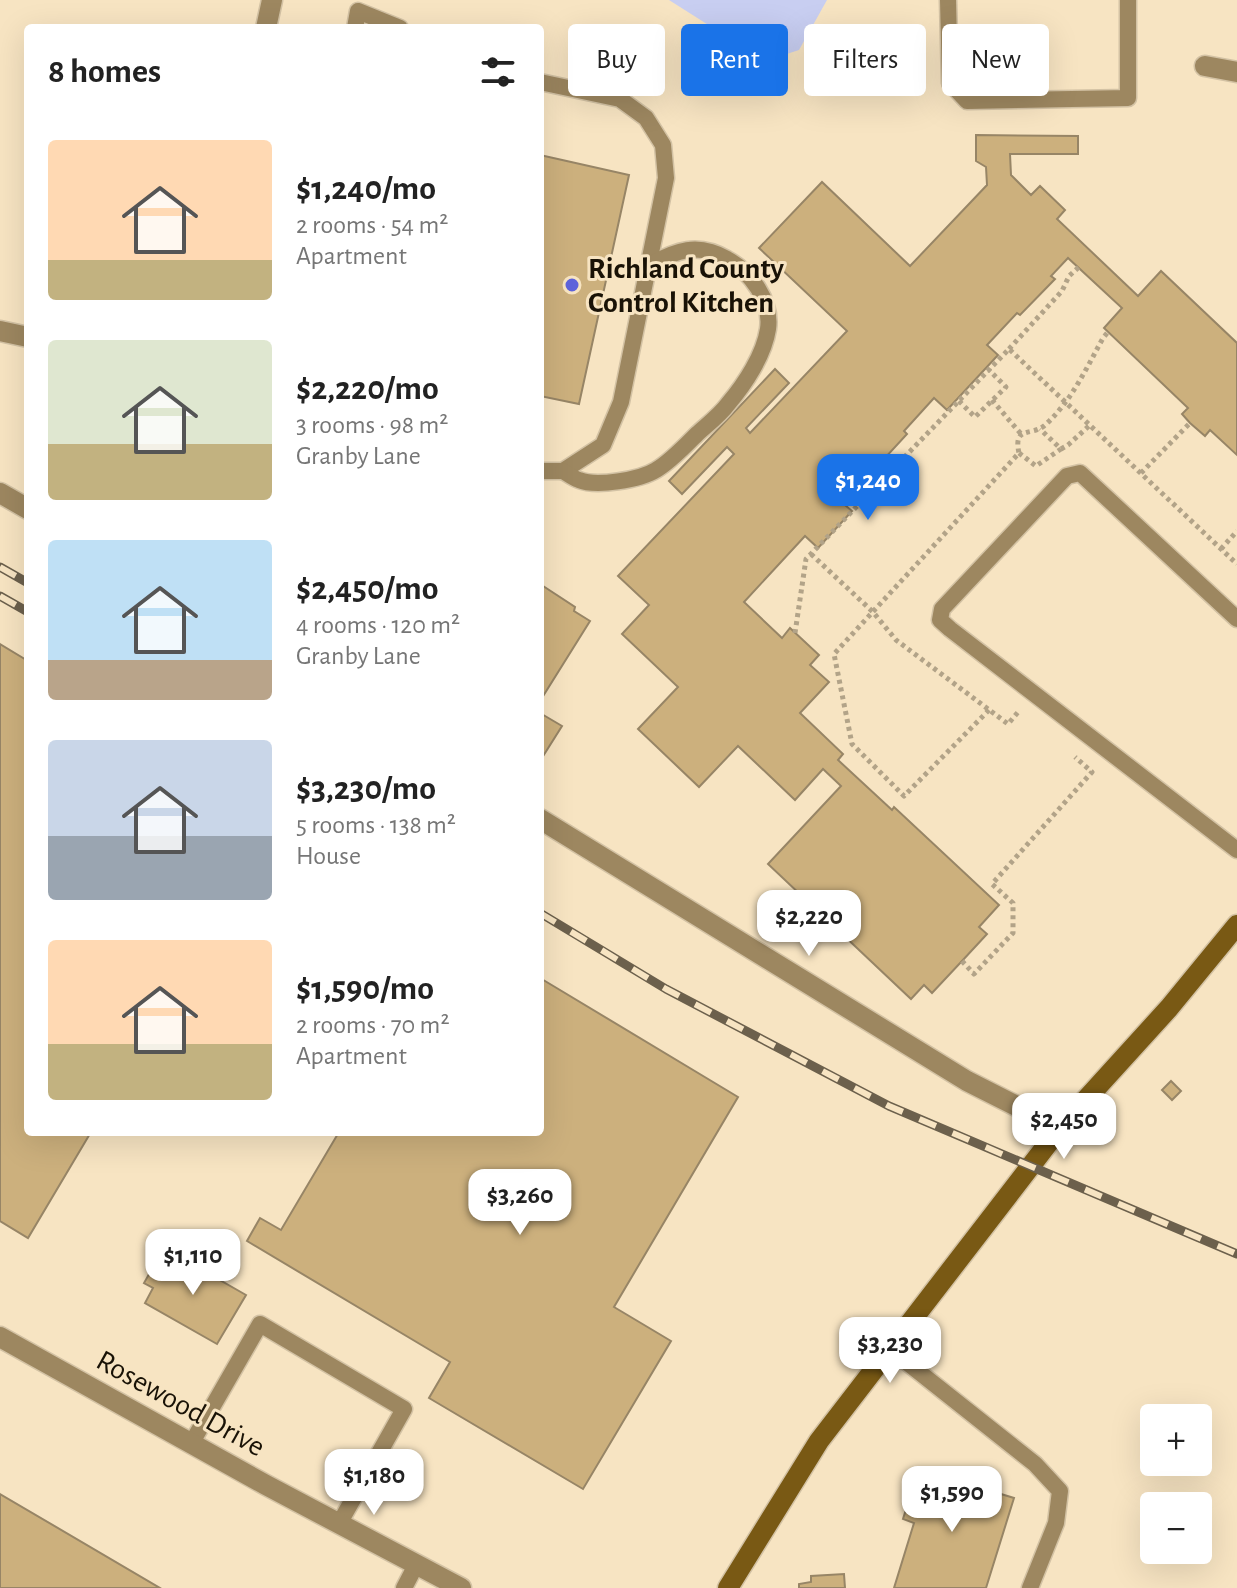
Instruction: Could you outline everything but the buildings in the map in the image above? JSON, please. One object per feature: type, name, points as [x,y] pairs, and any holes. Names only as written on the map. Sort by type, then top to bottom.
[{"type":"main road","points":[[728,1588],[819,1441],[1060,1128],[1169,1008],[1237,925]]},
{"type":"street","points":[[267,24],[272,0]]},
{"type":"street","points":[[1205,66],[1237,72]]},
{"type":"street","points":[[0,331],[24,336]]},
{"type":"street","points":[[0,493],[24,507]]},
{"type":"street","points":[[544,821],[967,1081],[1060,1128]]},
{"type":"street","name":"Rosewood Drive","points":[[0,1337],[191,1444],[461,1588]]},
{"type":"lane","points":[[948,0],[950,83],[967,101],[1128,98],[1128,0]]},
{"type":"lane","points":[[356,24],[358,11],[390,24]]},
{"type":"lane","points":[[544,83],[620,99],[646,118],[663,145],[666,178],[621,402],[603,445],[563,471]]},
{"type":"lane","points":[[544,471],[563,471],[580,481],[600,483],[655,471],[728,406],[760,352],[768,328],[766,306],[754,282],[735,263],[700,248],[670,253],[648,266]]},
{"type":"lane","points":[[1237,619],[1080,473],[1067,476],[942,609],[940,615],[946,626],[1237,850]]},
{"type":"lane","points":[[191,1444],[260,1324],[404,1409],[339,1524]]},
{"type":"lane","points":[[890,1349],[1035,1464],[1060,1491],[1056,1523],[1030,1588]]},
{"type":"lane","points":[[404,1588],[416,1565]]},
{"type":"path","points":[[795,633],[806,559],[1009,349],[1062,291],[1069,276],[1079,267]]},
{"type":"path","points":[[1009,349],[1237,564]]},
{"type":"path","points":[[959,401],[975,417],[1006,387],[989,370]]},
{"type":"path","points":[[992,400],[1021,434]]},
{"type":"path","points":[[1141,473],[1190,423]]},
{"type":"path","points":[[1019,453],[1036,466],[1068,445],[1090,425]]},
{"type":"path","points":[[1040,429],[1061,449]]},
{"type":"path","points":[[1221,549],[1237,531]]},
{"type":"path","points":[[811,554],[873,612],[896,640],[1008,724],[1033,693]]},
{"type":"path","points":[[962,961],[974,974],[1013,933],[1013,903],[992,884],[1092,772],[1068,751]]},
{"type":"shaded area","points":[[669,0],[827,0],[814,24],[804,24],[804,41],[799,50],[788,54],[788,24],[707,24]]},
{"type":"railway","points":[[0,567],[24,581]]},
{"type":"railway","points":[[0,596],[24,610]]},
{"type":"railway","points":[[544,915],[666,989],[889,1106],[1237,1254]]},
{"type":"place","name":"Richland County Control Kitchen","points":[[572,285]]}]
